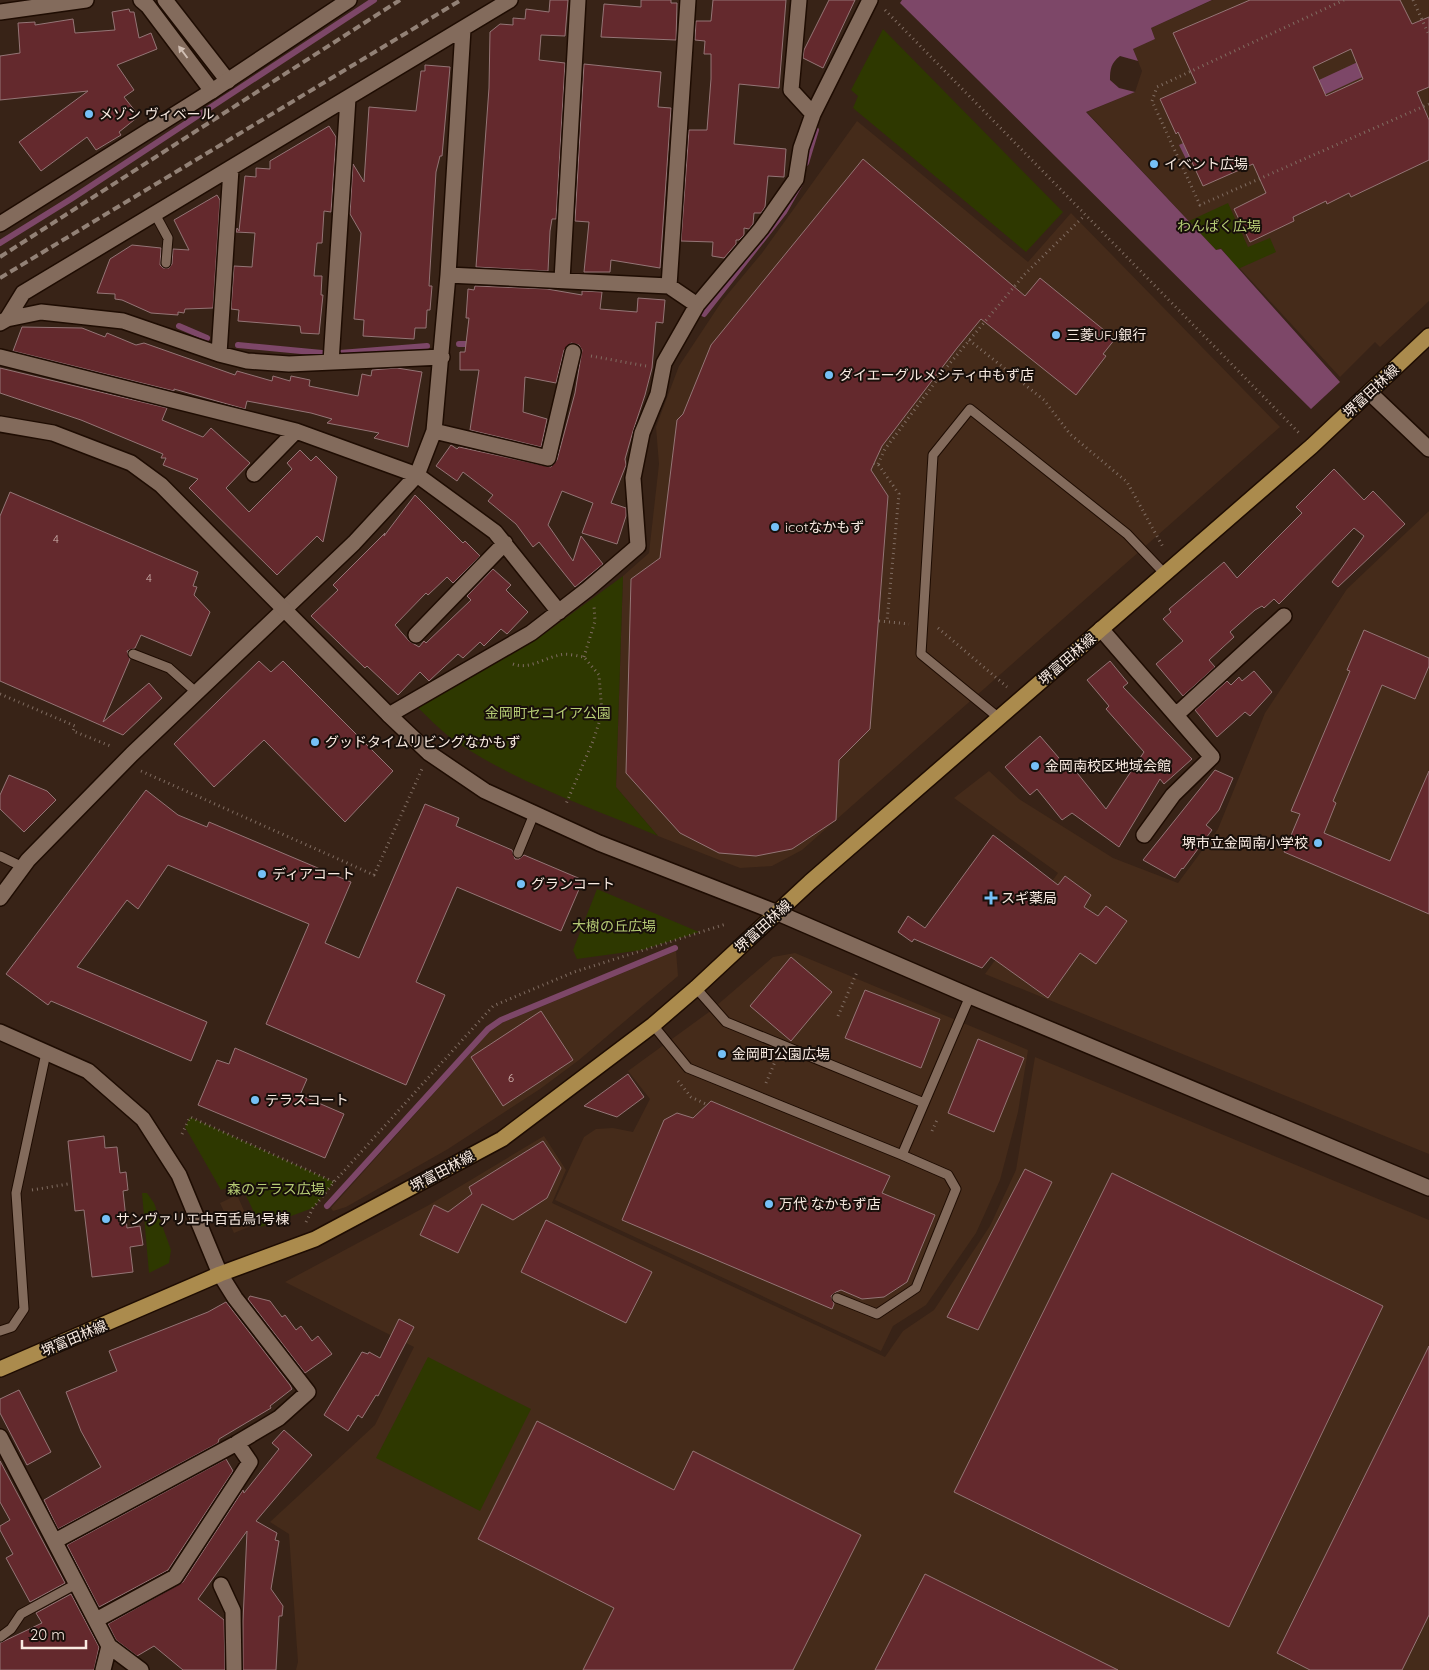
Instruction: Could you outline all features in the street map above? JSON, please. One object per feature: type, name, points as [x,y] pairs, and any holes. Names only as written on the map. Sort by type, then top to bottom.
[{"type":"main road","name":"堺富田林線","points":[[0,1369],[220,1274],[315,1239],[502,1139],[653,1025],[696,988],[810,882],[1165,574],[1370,393],[1429,336]]},
{"type":"street","points":[[0,12],[86,0]]},
{"type":"street","points":[[141,0],[148,6],[212,91]]},
{"type":"street","points":[[165,0],[228,81]]},
{"type":"street","points":[[0,224],[228,81],[349,0]]},
{"type":"street","points":[[3,321],[23,293],[510,0]]},
{"type":"street","points":[[562,280],[578,0]]},
{"type":"street","points":[[669,286],[688,0]]},
{"type":"street","points":[[799,0],[791,90],[813,114]]},
{"type":"street","points":[[389,715],[532,633],[588,589],[638,546],[633,478],[642,433],[658,394],[663,369],[697,305],[761,229],[796,179],[801,148],[813,114],[870,0]]},
{"type":"street","points":[[0,898],[23,867],[132,754],[354,543],[417,475],[434,431],[442,358],[463,29]]},
{"type":"street","points":[[331,362],[348,98]]},
{"type":"street","points":[[218,354],[231,169]]},
{"type":"street","points":[[448,276],[669,286],[697,305]]},
{"type":"street","points":[[3,321],[41,312],[123,321],[218,354],[247,361],[289,364],[442,358]]},
{"type":"street","points":[[434,431],[548,458],[573,352]]},
{"type":"street","points":[[0,357],[296,431],[417,475],[495,532],[559,612]]},
{"type":"street","points":[[1370,393],[1429,449]]},
{"type":"street","points":[[0,424],[53,433],[131,463],[161,485],[429,753],[485,791],[599,844],[778,912],[970,996],[1429,1188]]},
{"type":"street","points":[[254,474],[296,431]]},
{"type":"street","points":[[416,635],[505,543]]},
{"type":"street","points":[[1176,716],[1284,616]]},
{"type":"street","points":[[1101,629],[1212,757],[1173,795],[1144,835]]},
{"type":"street","points":[[0,1032],[88,1071],[143,1119],[179,1175],[220,1274],[235,1298],[308,1392],[279,1418],[54,1541]]},
{"type":"street","points":[[0,1437],[109,1646],[141,1670]]},
{"type":"street","points":[[96,1620],[175,1577],[250,1462],[237,1442]]},
{"type":"street","points":[[221,1586],[233,1610],[234,1670]]},
{"type":"street","points":[[102,1670],[109,1646]]},
{"type":"lane","points":[[155,214],[168,238],[166,263]]},
{"type":"lane","points":[[999,718],[921,654],[932,455],[970,408],[1127,534],[1165,574]]},
{"type":"lane","points":[[133,654],[169,668],[197,692]]},
{"type":"lane","points":[[518,853],[534,814]]},
{"type":"lane","points":[[0,856],[23,867]]},
{"type":"lane","points":[[696,988],[726,1022],[924,1104]]},
{"type":"lane","points":[[902,1155],[970,996]]},
{"type":"lane","points":[[653,1025],[688,1068],[948,1175],[956,1188],[916,1288],[877,1314],[837,1298]]},
{"type":"lane","points":[[0,1331],[12,1327],[24,1309],[16,1193],[46,1053]]},
{"type":"lane","points":[[0,1637],[11,1629],[21,1614],[78,1584]]},
{"type":"path","points":[[870,0],[884,9],[1300,434]]},
{"type":"path","points":[[1344,0],[1157,87],[1152,101],[1200,205],[1429,104]]},
{"type":"path","points":[[1413,0],[1429,33]]},
{"type":"path","points":[[887,621],[899,494],[876,463],[969,340],[1024,275],[1085,215]]},
{"type":"path","points":[[969,340],[1044,400],[1070,434],[1126,482],[1163,547]]},
{"type":"path","points":[[573,352],[663,369]]},
{"type":"path","points":[[584,657],[595,621],[594,597],[588,589]]},
{"type":"path","points":[[878,621],[936,626],[1008,687]]},
{"type":"path","points":[[496,653],[500,659],[520,666],[539,663],[561,654],[584,657],[599,675],[602,714],[593,741],[566,804]]},
{"type":"path","points":[[0,694],[75,726],[73,731],[132,754]]},
{"type":"path","points":[[141,771],[374,875],[429,753]]},
{"type":"path","points":[[305,1225],[313,1208],[334,1182],[493,1006],[574,972],[726,924]]},
{"type":"path","points":[[838,1016],[857,972]]},
{"type":"path","points":[[763,1089],[782,1045]]},
{"type":"path","points":[[182,1134],[190,1118],[334,1182]]},
{"type":"path","points":[[932,1131],[937,1120]]},
{"type":"shaded area","points":[[902,0],[1212,0],[1151,28],[1155,39],[1133,49],[1138,61],[1120,56],[1111,69],[1110,80],[1119,88],[1135,92],[1086,112],[1216,250],[1221,249],[1340,382],[1311,409],[900,3]]},
{"type":"shaded area","points":[[1213,0],[1429,0],[1429,301],[1380,347],[1375,342],[1340,377],[1221,248],[1216,250],[1087,112],[1135,92],[1142,71],[1133,49],[1155,39],[1151,28]]},
{"type":"shaded area","points":[[1418,34],[1425,48],[1186,159],[1179,145]]},
{"type":"shaded area","points":[[857,121],[1028,262],[1071,213],[1280,427],[802,850],[772,866],[740,868],[658,836],[616,787],[623,576],[649,553],[659,464],[656,427],[679,366],[722,301],[762,253]]},
{"type":"shaded area","name":"堺市立金岡南小学校","points":[[1429,511],[1429,1154],[985,974],[1058,873],[954,798],[989,771],[1019,799],[1113,858],[1178,883],[1218,829],[1265,713],[1347,589]]},
{"type":"shaded area","points":[[676,951],[678,976],[579,1060],[540,1089],[448,1149],[346,1207],[333,1211],[331,1208],[489,1032],[504,1022]]},
{"type":"shaded area","points":[[795,953],[1028,1050],[1018,1112],[1000,1180],[976,1233],[926,1305],[893,1326],[881,1351],[555,1200],[584,1137],[596,1129],[613,1128],[633,1132],[650,1099],[628,1071],[709,1012],[773,957]]},
{"type":"shaded area","points":[[1035,1057],[1429,1220],[1429,1670],[296,1670],[298,1662],[289,1534],[270,1522],[375,1425],[414,1347],[285,1282],[429,1205],[544,1136],[566,1170],[552,1203],[885,1357],[903,1331],[934,1310],[990,1226],[1016,1170]]},
{"type":"shaded area","points":[[237,1195],[251,1226],[234,1233],[220,1203]]},
{"type":"green space","points":[[883,29],[1063,212],[1026,252],[853,108],[858,96],[851,90]]},
{"type":"green space","name":"わんぱく広場","points":[[1228,203],[1248,247],[1270,238],[1276,252],[1238,269],[1221,248],[1216,250],[1189,221]]},
{"type":"green space","name":"金岡町セコイア公園","points":[[623,576],[616,787],[658,836],[500,768],[451,738],[417,707],[540,637]]},
{"type":"green space","name":"大樹の丘広場","points":[[597,889],[699,932],[642,950],[577,959],[573,950]]},
{"type":"green space","name":"森のテラス広場","points":[[190,1117],[334,1182],[313,1208],[261,1227],[240,1183],[221,1190],[185,1127]]},
{"type":"green space","points":[[142,1193],[147,1193],[154,1203],[171,1250],[169,1263],[149,1273]]},
{"type":"green space","points":[[428,1357],[531,1409],[480,1511],[376,1458]]},
{"type":"building","points":[[550,0],[568,0],[565,36],[541,35],[539,60],[565,63],[556,219],[552,219],[550,231],[548,271],[476,267],[489,88],[490,32],[500,24],[513,25],[513,18],[525,19],[526,9],[549,12]]},
{"type":"building","points":[[641,0],[671,0],[671,3],[677,3],[676,40],[601,37],[604,4],[641,7]]},
{"type":"building","points":[[713,0],[786,0],[779,88],[739,84],[734,144],[786,149],[784,177],[768,176],[765,207],[761,213],[754,213],[753,224],[749,229],[744,228],[744,235],[739,240],[736,240],[736,244],[724,258],[712,256],[713,242],[681,241],[689,130],[707,130],[711,79],[711,54],[704,54],[705,41],[695,40],[696,21],[711,21]]},
{"type":"building","points":[[829,0],[855,0],[823,68],[803,58],[804,50]]},
{"type":"building","points":[[1250,0],[1400,0],[1412,24],[1429,17],[1429,87],[1417,92],[1429,120],[1429,160],[1351,197],[1349,193],[1327,204],[1326,201],[1293,217],[1294,221],[1250,242],[1234,209],[1266,193],[1253,164],[1203,186],[1178,132],[1176,134],[1160,99],[1196,83],[1173,33]],"holes":[[[1351,49],[1363,79],[1326,96],[1313,67]]]},
{"type":"building","points":[[129,9],[130,12],[134,12],[139,38],[151,33],[157,49],[117,65],[134,90],[124,97],[139,116],[119,132],[121,135],[96,150],[87,137],[41,171],[19,142],[88,91],[0,100],[0,56],[20,53],[18,23],[35,22],[35,25],[73,19],[75,33],[115,30],[112,12]]},
{"type":"building","points":[[584,64],[661,72],[658,107],[671,108],[660,268],[611,260],[610,272],[584,272],[589,222],[575,221]]},
{"type":"building","points":[[425,65],[450,67],[442,156],[440,156],[436,172],[429,286],[432,286],[430,310],[427,310],[426,328],[415,328],[414,339],[363,336],[364,320],[354,319],[361,233],[350,214],[353,164],[364,182],[369,107],[416,111],[421,71],[425,71]]},
{"type":"building","points":[[329,126],[336,137],[331,212],[324,211],[322,243],[317,243],[314,276],[322,276],[321,295],[323,295],[319,334],[301,333],[300,326],[238,321],[239,310],[231,309],[234,266],[252,267],[255,233],[236,232],[237,228],[239,231],[245,176],[256,177],[256,168],[270,169],[270,161]]},
{"type":"building","name":"icotなかもず","points":[[863,159],[1025,296],[1040,278],[1115,339],[1103,354],[1106,356],[1076,395],[981,319],[957,348],[882,446],[871,470],[888,496],[870,729],[839,760],[836,820],[792,849],[756,856],[719,853],[680,833],[626,773],[631,579],[660,558],[677,420],[683,414],[711,345]]},
{"type":"building","points":[[217,195],[220,200],[213,308],[185,309],[184,313],[178,312],[178,315],[151,313],[122,300],[115,299],[115,294],[97,293],[110,259],[132,245],[161,248],[160,265],[163,268],[169,268],[172,264],[173,249],[189,250],[174,220]]},
{"type":"building","points":[[475,286],[547,289],[582,295],[582,291],[602,292],[600,309],[637,312],[638,298],[665,300],[663,323],[656,322],[652,368],[645,395],[625,459],[626,465],[611,503],[626,508],[626,516],[617,544],[582,533],[593,503],[562,491],[548,525],[573,561],[581,536],[603,564],[575,587],[539,542],[533,547],[516,524],[488,501],[493,495],[463,472],[457,481],[436,466],[451,445],[457,449],[459,447],[551,467],[557,460],[575,393],[582,350],[579,345],[571,343],[564,350],[556,383],[525,377],[523,412],[547,419],[541,447],[470,430],[479,370],[460,370],[460,352],[465,352],[469,318],[466,318],[468,289],[474,290]]},
{"type":"building","points":[[22,327],[82,328],[105,337],[107,333],[136,345],[144,343],[235,375],[237,371],[272,381],[273,376],[290,381],[291,376],[310,380],[309,386],[358,396],[362,374],[371,376],[372,370],[397,368],[422,372],[408,447],[374,438],[379,433],[327,423],[332,419],[311,413],[247,401],[245,409],[174,389],[174,391],[13,351]]},
{"type":"building","points":[[0,368],[167,408],[162,420],[203,437],[211,428],[250,463],[226,488],[249,512],[292,469],[287,463],[300,450],[311,461],[316,456],[337,477],[323,542],[317,536],[277,575],[189,488],[198,479],[163,465],[166,458],[161,458],[163,454],[81,420],[0,393]]},
{"type":"building","points":[[1334,469],[1364,500],[1373,491],[1405,524],[1338,587],[1332,582],[1364,536],[1354,528],[1279,604],[1274,599],[1264,608],[1262,606],[1255,610],[1230,632],[1234,637],[1209,660],[1215,667],[1183,696],[1156,664],[1183,641],[1163,619],[1171,612],[1169,609],[1224,562],[1237,578],[1302,513],[1296,507]]},
{"type":"building","points":[[10,492],[198,572],[193,586],[197,587],[194,595],[210,612],[191,656],[141,635],[135,648],[127,651],[130,659],[103,722],[149,683],[162,698],[123,735],[0,681],[0,516]]},
{"type":"building","points":[[415,495],[463,543],[465,541],[480,556],[453,583],[447,577],[428,595],[426,593],[395,625],[409,641],[419,647],[424,641],[426,643],[471,600],[467,596],[493,569],[511,585],[506,590],[528,612],[507,634],[501,629],[484,646],[480,642],[463,658],[458,654],[429,681],[420,672],[398,695],[367,666],[365,668],[311,616],[338,590],[333,585],[385,533],[384,536]]},
{"type":"building","points":[[1364,630],[1429,658],[1429,666],[1415,699],[1382,685],[1333,801],[1336,803],[1324,833],[1390,861],[1429,771],[1429,914],[1284,852],[1300,814],[1291,811],[1350,671],[1347,670]]},
{"type":"building","name":"グッドタイムリビングなかもず","points":[[259,661],[271,672],[283,661],[393,771],[345,822],[264,740],[214,787],[174,744]]},
{"type":"building","points":[[1110,661],[1128,683],[1123,687],[1192,759],[1164,784],[1160,779],[1119,847],[1072,813],[1062,820],[1037,789],[1030,795],[1005,767],[1040,736],[1071,772],[1074,769],[1106,809],[1144,752],[1106,709],[1109,706],[1087,680]]},
{"type":"building","points":[[1254,671],[1272,692],[1250,716],[1245,712],[1217,737],[1195,710],[1227,681],[1231,685],[1239,677],[1242,681]]},
{"type":"building","points":[[1215,770],[1233,778],[1219,810],[1206,825],[1212,830],[1183,869],[1175,878],[1143,860]]},
{"type":"building","points":[[9,775],[47,791],[56,800],[24,832],[0,809],[0,795]]},
{"type":"building","points":[[146,790],[178,815],[207,827],[209,822],[351,882],[325,943],[359,958],[425,804],[459,818],[456,826],[512,850],[515,859],[519,859],[524,855],[583,880],[561,931],[457,887],[416,982],[445,995],[406,1085],[266,1024],[309,924],[168,865],[138,909],[127,900],[77,967],[207,1022],[191,1061],[51,1001],[48,1005],[6,974]]},
{"type":"building","points":[[993,835],[1058,885],[1065,876],[1091,895],[1084,907],[1098,916],[1106,906],[1127,921],[1096,964],[1080,953],[1048,998],[991,957],[982,968],[914,939],[912,942],[898,932],[908,916],[925,928]]},
{"type":"building","points":[[791,957],[832,992],[791,1041],[750,1006]]},
{"type":"building","points":[[865,990],[940,1019],[921,1068],[845,1038]]},
{"type":"building","points":[[541,1011],[573,1060],[503,1106],[471,1057]]},
{"type":"building","points":[[978,1039],[1024,1058],[994,1132],[948,1113]]},
{"type":"building","name":"テラスコート","points":[[235,1048],[307,1079],[300,1095],[344,1114],[325,1158],[198,1105],[217,1060],[229,1064]]},
{"type":"building","points":[[628,1074],[644,1097],[617,1117],[584,1106]]},
{"type":"building","name":"万代 なかもず店","points":[[711,1101],[890,1176],[882,1193],[935,1215],[907,1282],[884,1297],[862,1299],[841,1290],[831,1296],[834,1304],[832,1309],[622,1220],[664,1120],[677,1113],[693,1118]]},
{"type":"building","name":"サンヴァリエ中百舌鳥1号棟","points":[[104,1136],[105,1148],[117,1147],[120,1173],[126,1172],[128,1190],[123,1191],[127,1228],[140,1226],[143,1245],[130,1247],[133,1272],[92,1277],[84,1210],[75,1211],[68,1141]]},
{"type":"building","points":[[543,1141],[561,1168],[547,1198],[513,1220],[482,1204],[458,1253],[420,1235],[434,1205],[448,1212],[472,1194],[469,1187]]},
{"type":"building","points":[[1025,1169],[1052,1182],[978,1330],[947,1317]]},
{"type":"building","points":[[1112,1173],[1383,1306],[1229,1627],[954,1492]]},
{"type":"building","points":[[546,1220],[652,1272],[626,1323],[521,1272]]},
{"type":"building","points":[[250,1296],[270,1301],[282,1317],[285,1315],[296,1330],[301,1326],[312,1341],[318,1336],[332,1354],[305,1373],[248,1299]]},
{"type":"building","points":[[226,1302],[292,1389],[270,1406],[271,1408],[219,1439],[218,1443],[58,1529],[44,1500],[101,1467],[81,1431],[66,1392],[117,1371],[109,1351],[208,1312]]},
{"type":"building","points":[[399,1319],[414,1327],[378,1396],[376,1395],[362,1418],[358,1415],[348,1431],[324,1415],[362,1352],[368,1354],[369,1352],[380,1358]]},
{"type":"building","points":[[1429,1346],[1429,1615],[1402,1670],[1310,1670],[1277,1653]]},
{"type":"building","points":[[19,1390],[51,1452],[27,1465],[0,1413],[0,1399]]},
{"type":"building","points":[[537,1421],[674,1490],[693,1451],[861,1535],[793,1670],[583,1670],[614,1608],[478,1539]]},
{"type":"building","points":[[284,1430],[312,1455],[256,1521],[277,1533],[275,1540],[279,1541],[271,1589],[283,1606],[282,1616],[279,1616],[276,1670],[243,1670],[247,1531],[198,1599],[224,1620],[225,1670],[183,1670],[154,1646],[137,1656],[116,1640],[108,1624],[183,1582],[243,1490],[244,1493],[279,1449],[272,1443]]},
{"type":"building","points":[[226,1459],[233,1471],[168,1570],[99,1607],[67,1545]]},
{"type":"building","points":[[0,1461],[65,1583],[30,1602],[6,1558],[13,1554],[0,1530],[0,1526],[10,1520],[0,1502]]},
{"type":"building","points":[[925,1574],[1118,1670],[875,1670]]},
{"type":"building","points":[[71,1594],[99,1647],[94,1670],[0,1670],[0,1643],[42,1623],[36,1613]]},
{"type":"waterway","points":[[0,243],[71,199],[374,0]]},
{"type":"waterway","points":[[806,163],[816,130]]},
{"type":"waterway","points":[[704,314],[784,212],[801,182]]},
{"type":"waterway","points":[[179,326],[207,338]]},
{"type":"waterway","points":[[459,344],[473,344]]},
{"type":"waterway","points":[[238,345],[322,353]]},
{"type":"waterway","points":[[340,353],[427,346]]},
{"type":"waterway","points":[[327,1206],[488,1029],[501,1020],[675,948]]},
{"type":"railway","points":[[0,257],[400,0]]},
{"type":"railway","points":[[0,278],[461,0]]},
{"type":"place","name":"メゾン ヴィベール","points":[[89,114]]},
{"type":"place","name":"イベント広場","points":[[1154,164]]},
{"type":"place","name":"三菱UFJ銀行","points":[[1056,335]]},
{"type":"place","name":"ダイエーグルメシティ中もず店","points":[[829,375]]},
{"type":"place","name":"icotなかもず","points":[[775,527]]},
{"type":"place","name":"グッドタイムリビングなかもず","points":[[315,742]]},
{"type":"place","name":"金岡南校区地域会館","points":[[1035,766]]},
{"type":"place","name":"堺市立金岡南小学校","points":[[1318,843]]},
{"type":"place","name":"ディアコート","points":[[262,874]]},
{"type":"place","name":"グランコート","points":[[521,884]]},
{"type":"place","name":"スギ薬局","points":[[991,898]]},
{"type":"place","name":"金岡町公園広場","points":[[722,1054]]},
{"type":"place","name":"テラスコート","points":[[255,1100]]},
{"type":"place","name":"万代 なかもず店","points":[[769,1204]]},
{"type":"place","name":"サンヴァリエ中百舌鳥1号棟","points":[[106,1219]]}]
